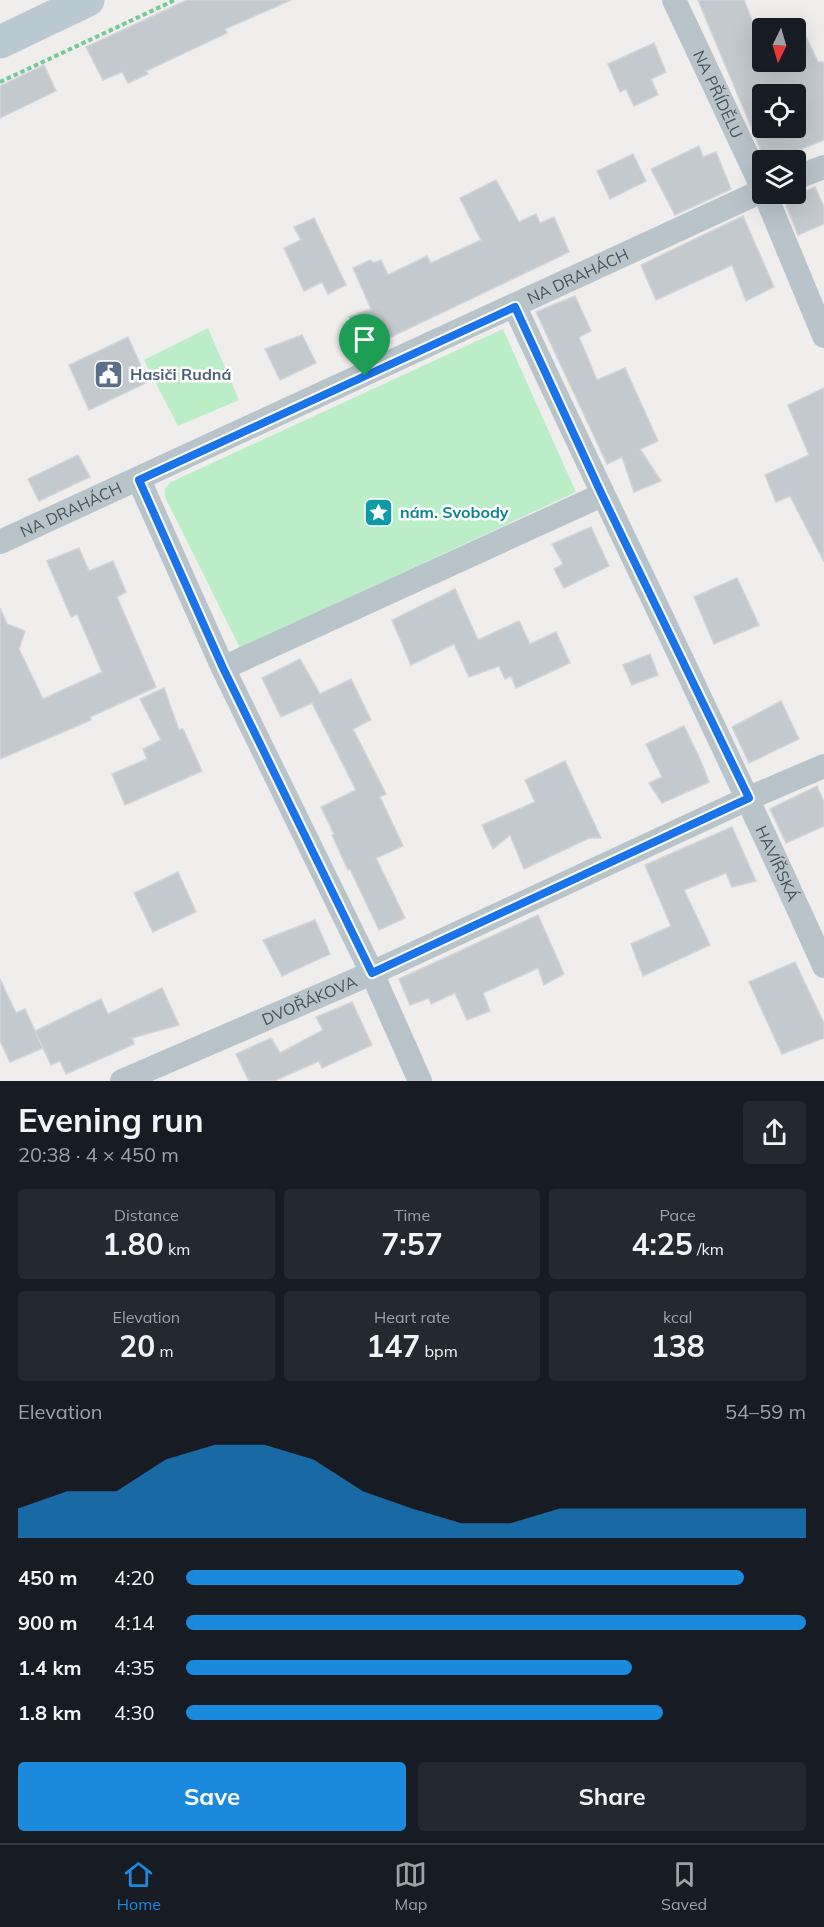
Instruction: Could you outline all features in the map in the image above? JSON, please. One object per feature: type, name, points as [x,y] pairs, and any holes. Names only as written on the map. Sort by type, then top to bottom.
[{"type":"main road","points":[[0,42],[88,0]]},
{"type":"street","name":"NA PŘÍDĚLU","points":[[674,0],[752,167]]},
{"type":"street","points":[[806,174],[824,167]]},
{"type":"street","name":"NA DRAHÁCH","points":[[0,542],[752,196]]},
{"type":"street","name":"NA PŘÍDĚLU","points":[[768,204],[824,336]]},
{"type":"street","name":"HAVÍŘSKÁ","points":[[515,307],[602,495],[749,798],[824,966]]},
{"type":"street","points":[[139,480],[223,668],[372,973],[420,1081]]},
{"type":"street","points":[[223,668],[602,495]]},
{"type":"street","name":"DVOŘÁKOVA","points":[[122,1081],[372,973],[749,798],[824,766]]},
{"type":"path","points":[[0,82],[175,0]]},
{"type":"green space","points":[[208,328],[239,400],[178,426],[144,360]]},
{"type":"green space","name":"nám. Svobody","points":[[503,329],[576,492],[240,648],[165,497],[165,488],[171,482]]},
{"type":"building","points":[[187,0],[291,0],[225,29],[227,33],[146,71],[148,74],[128,83],[122,72],[103,80],[86,47]]},
{"type":"building","points":[[698,0],[744,0],[752,20],[752,72],[806,72],[806,36],[818,62],[824,62],[824,140],[799,150],[761,150],[756,138],[806,138],[806,84],[752,84],[752,129]]},
{"type":"building","points":[[654,43],[666,72],[651,79],[658,95],[634,106],[626,89],[620,92],[608,64]]},
{"type":"building","points":[[44,65],[56,91],[0,118],[0,86]]},
{"type":"building","points":[[699,146],[703,157],[716,152],[731,189],[675,215],[651,169]]},
{"type":"building","points":[[633,154],[646,181],[610,199],[597,171]]},
{"type":"building","points":[[496,180],[519,222],[536,214],[540,223],[554,217],[569,252],[366,349],[349,317],[371,309],[353,268],[370,260],[374,263],[381,260],[388,275],[427,256],[431,263],[481,240],[460,198]]},
{"type":"building","points":[[815,187],[824,207],[824,224],[798,235],[786,204],[806,204],[806,191]]},
{"type":"building","points":[[743,216],[774,287],[746,301],[732,265],[656,300],[641,265]]},
{"type":"building","points":[[314,218],[346,285],[328,294],[322,282],[304,291],[284,248],[301,240],[294,227]]},
{"type":"building","points":[[575,296],[591,331],[579,337],[597,380],[625,368],[658,441],[640,449],[661,481],[634,492],[622,457],[607,464],[536,312]]},
{"type":"building","points":[[302,335],[316,363],[280,380],[265,349]]},
{"type":"building","name":"Hasiči Rudná","points":[[128,337],[148,382],[89,410],[69,365]]},
{"type":"building","points":[[824,388],[824,562],[790,496],[776,502],[765,475],[809,455],[788,405]]},
{"type":"building","points":[[78,455],[90,477],[39,501],[28,479]]},
{"type":"building","points":[[591,527],[609,566],[564,588],[554,569],[563,564],[552,544]]},
{"type":"building","points":[[79,548],[89,571],[113,561],[126,592],[117,597],[156,687],[90,717],[91,720],[0,759],[0,608],[7,624],[25,631],[19,649],[43,699],[102,672],[77,614],[71,617],[47,561]]},
{"type":"building","points":[[737,578],[759,625],[714,644],[694,597]]},
{"type":"building","points":[[455,589],[478,640],[519,621],[530,644],[556,632],[570,663],[516,688],[511,676],[505,679],[499,666],[469,677],[454,644],[411,665],[392,620]]},
{"type":"building","points":[[650,654],[658,675],[632,685],[623,665]]},
{"type":"building","points":[[300,659],[320,694],[351,679],[371,720],[353,729],[386,794],[380,797],[403,846],[376,858],[405,918],[379,930],[350,869],[348,870],[321,807],[356,790],[312,703],[281,717],[262,678]]},
{"type":"building","points":[[164,688],[179,730],[183,729],[202,771],[125,805],[112,774],[147,759],[143,749],[161,740],[140,699]]},
{"type":"building","points":[[781,701],[799,739],[749,763],[732,727]]},
{"type":"building","points":[[684,726],[709,782],[662,803],[649,783],[662,777],[646,744]]},
{"type":"building","points":[[565,761],[601,838],[589,838],[524,869],[510,835],[493,849],[482,825],[535,802],[525,780]]},
{"type":"building","points":[[817,786],[824,802],[824,826],[786,843],[770,809]]},
{"type":"building","points":[[732,827],[756,881],[732,887],[726,873],[684,890],[710,945],[643,976],[631,944],[671,926],[645,865]]},
{"type":"building","points":[[178,872],[196,912],[153,932],[134,893]]},
{"type":"building","points":[[538,915],[564,974],[544,985],[538,968],[483,993],[490,1011],[467,1020],[455,993],[431,1004],[429,998],[410,1005],[399,979]]},
{"type":"building","points":[[315,920],[330,954],[282,976],[263,940]]},
{"type":"building","points":[[795,962],[824,1023],[824,1038],[782,1054],[749,982]]},
{"type":"building","points":[[0,979],[16,1013],[25,1009],[43,1048],[10,1062],[0,1041]]},
{"type":"building","points":[[162,988],[179,1025],[132,1038],[134,1044],[66,1074],[60,1061],[51,1065],[35,1031],[101,999],[108,1014]]},
{"type":"building","points":[[352,1002],[372,1045],[322,1068],[319,1061],[274,1081],[249,1081],[236,1054],[271,1038],[280,1053],[323,1030],[316,1017]]},
{"type":"place","name":"Hasiči Rudná","points":[[109,374]]},
{"type":"place","name":"nám. Svobody","points":[[379,512]]},
{"type":"route","points":[[515,307],[602,495],[749,798],[372,973],[223,668],[139,480],[365,376],[515,307]]}]
